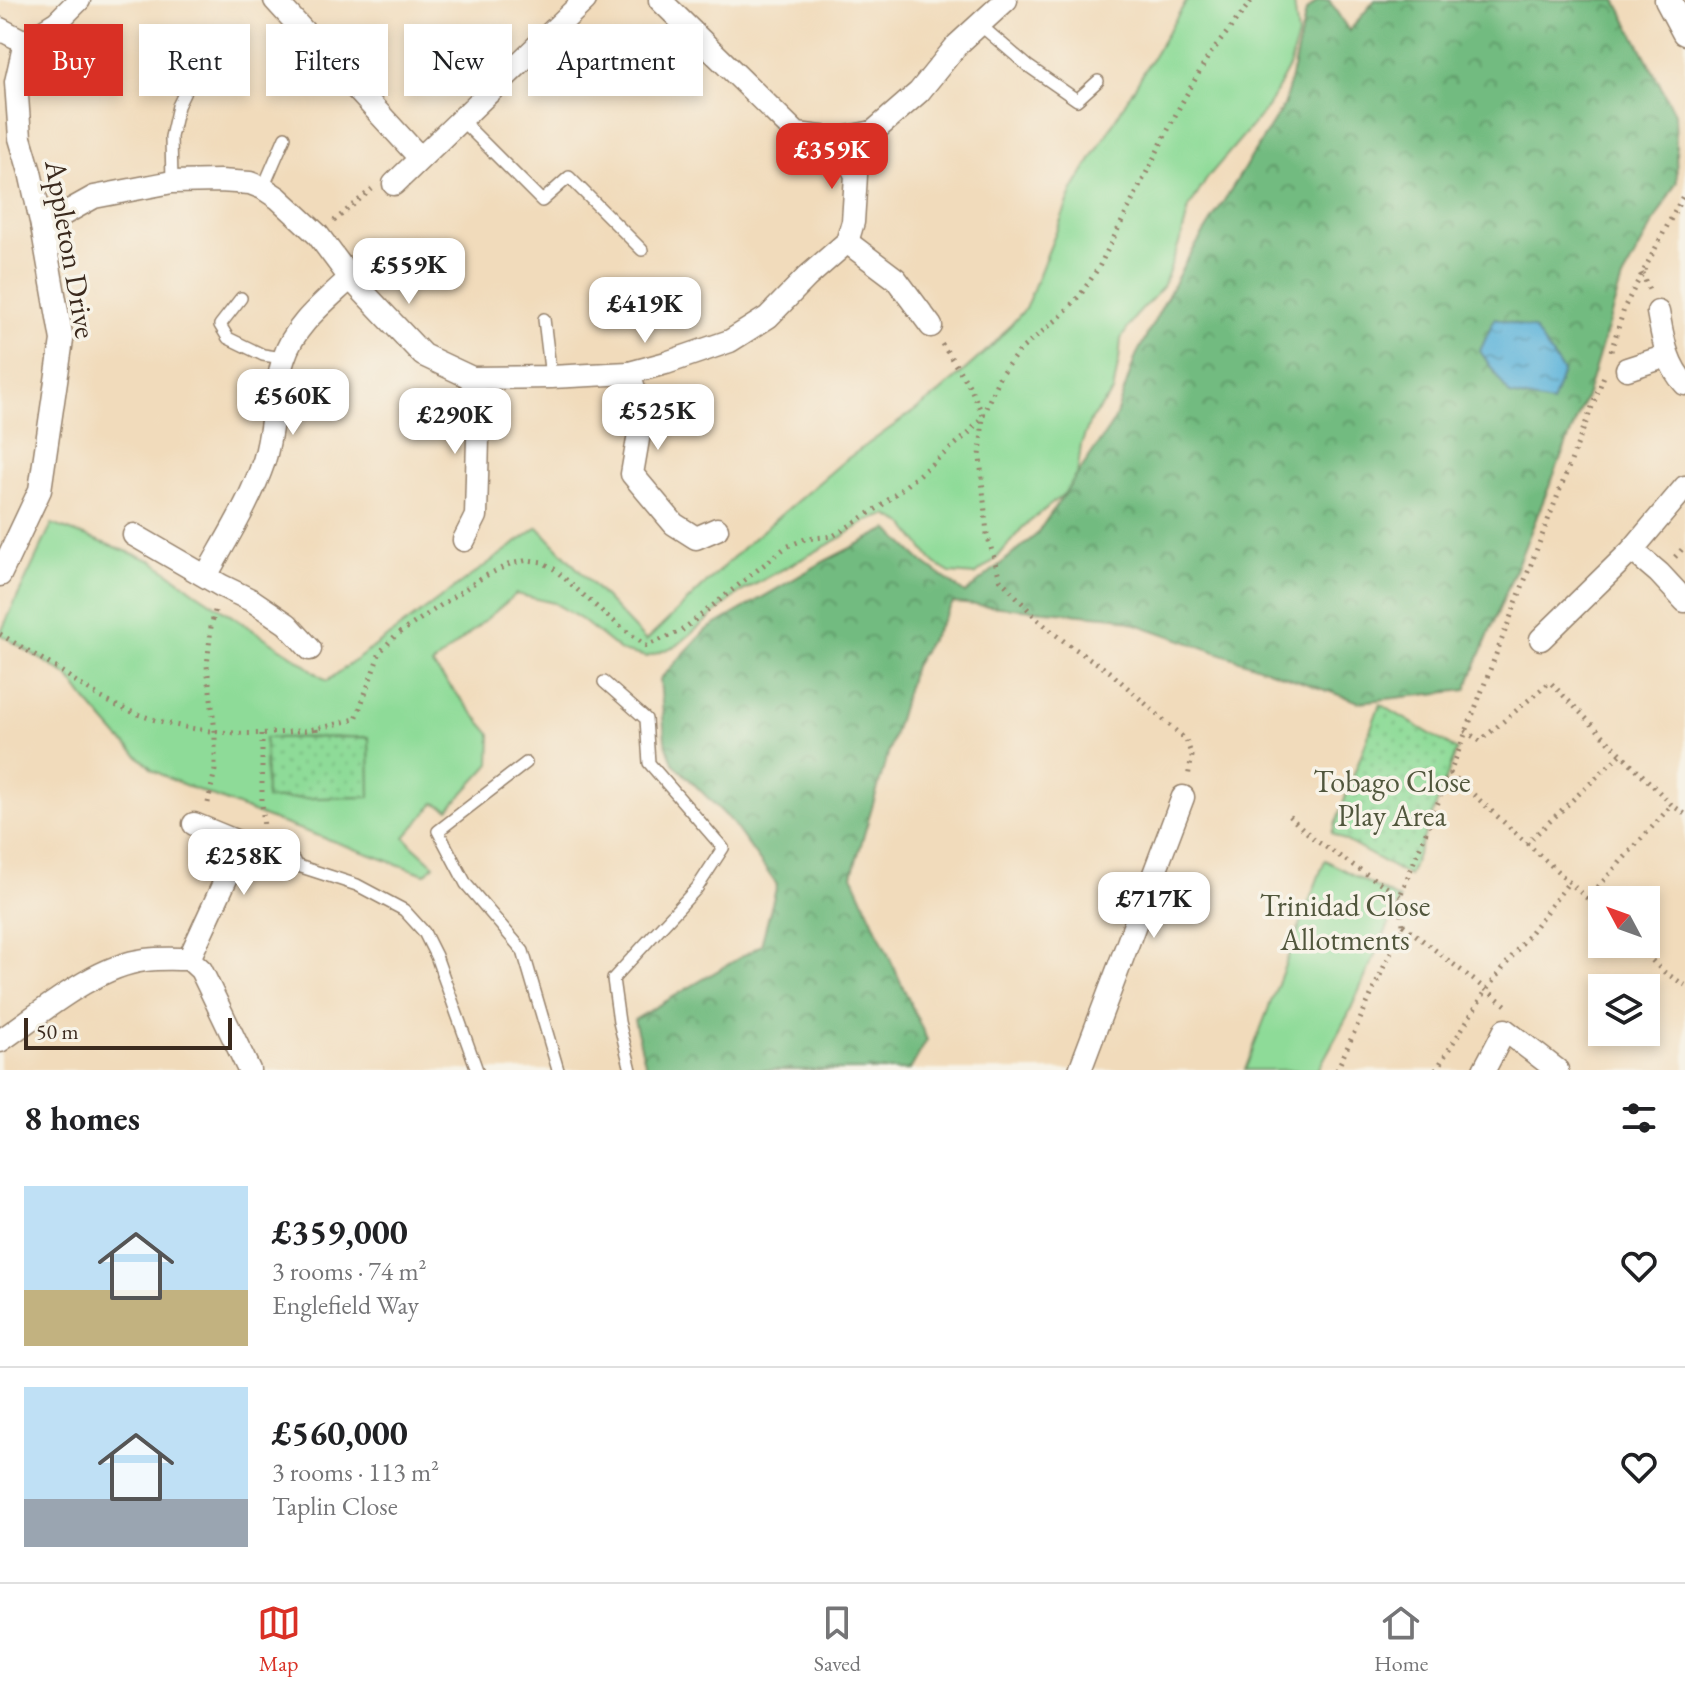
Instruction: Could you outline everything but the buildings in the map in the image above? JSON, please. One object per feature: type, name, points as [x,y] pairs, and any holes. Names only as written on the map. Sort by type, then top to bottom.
[{"type":"street","points":[[54,24],[79,0]]},
{"type":"street","points":[[394,184],[585,0]]},
{"type":"street","points":[[660,0],[797,134],[837,139],[873,132],[919,92],[957,45],[999,2]]},
{"type":"street","points":[[1668,0],[1685,32]]},
{"type":"street","points":[[283,3],[420,158]]},
{"type":"street","points":[[0,29],[24,41]]},
{"type":"street","name":"Appleton Drive","points":[[0,575],[40,490],[62,340],[42,226],[20,138],[16,82],[24,46]]},
{"type":"street","points":[[42,226],[94,197],[172,182],[250,183],[278,198],[318,235],[350,278],[423,355],[472,378],[629,373],[730,341],[768,317],[847,242],[853,222],[856,175],[837,139]]},
{"type":"street","points":[[847,242],[896,279],[931,326]]},
{"type":"street","points":[[214,581],[265,458],[283,358],[290,343],[313,313],[350,278]]},
{"type":"street","points":[[1658,312],[1667,356],[1685,384]]},
{"type":"street","points":[[1618,365],[1667,356]]},
{"type":"street","points":[[629,373],[642,416],[632,474],[674,524],[696,538],[717,529]]},
{"type":"street","points":[[464,540],[476,516],[478,438],[472,378]]},
{"type":"street","points":[[1541,639],[1632,550],[1685,487]]},
{"type":"street","points":[[134,535],[253,601],[287,624],[310,649]]},
{"type":"street","points":[[1632,550],[1685,601]]},
{"type":"street","points":[[1080,1070],[1183,797]]},
{"type":"street","points":[[200,826],[289,863]]},
{"type":"street","points":[[189,959],[242,844]]},
{"type":"street","points":[[0,1041],[91,979],[145,960],[189,959],[201,970],[249,1070]]},
{"type":"street","points":[[1484,1070],[1505,1030],[1557,1070]]},
{"type":"lane","points":[[979,24],[1028,66],[1077,100],[1098,81]]},
{"type":"lane","points":[[172,182],[171,137],[183,96]]},
{"type":"lane","points":[[461,120],[542,201],[569,177],[642,250]]},
{"type":"lane","points":[[263,188],[285,137]]},
{"type":"lane","points":[[241,298],[220,325],[228,338],[263,355],[283,358]]},
{"type":"lane","points":[[544,319],[551,377]]},
{"type":"lane","points":[[604,682],[646,719],[649,763],[723,848],[697,888],[613,979],[619,1022],[631,1070]]},
{"type":"lane","points":[[526,763],[438,831],[466,884],[523,951],[558,1070]]},
{"type":"lane","points":[[289,863],[357,885],[404,910],[424,932],[436,956],[477,1070]]},
{"type":"path","points":[[0,634],[84,688],[130,712],[177,726],[262,734],[316,729],[356,719],[380,652],[395,636],[483,577],[510,564],[528,560],[542,562],[554,569],[646,646],[681,631],[786,547],[805,539],[833,536],[881,506],[969,433],[983,415],[1000,375],[1020,350],[1060,317],[1081,294],[1099,267],[1208,57],[1252,0]]},
{"type":"path","points":[[318,235],[378,183],[394,184]]},
{"type":"path","points":[[1618,365],[1625,306],[1685,192]]},
{"type":"path","points":[[931,326],[970,387],[983,415],[980,457],[987,534],[1000,579],[1038,620],[1110,672],[1186,740],[1192,756],[1183,797]]},
{"type":"path","points":[[1337,1070],[1403,925],[1400,896],[1605,374]]},
{"type":"path","points":[[200,826],[215,770],[215,731],[207,666],[214,581]]},
{"type":"path","points":[[1465,731],[1480,741],[1550,682],[1672,805],[1685,814]]},
{"type":"path","points":[[316,729],[317,737]]},
{"type":"path","points":[[262,734],[266,854]]},
{"type":"path","points":[[1526,844],[1621,754]]},
{"type":"path","points":[[1450,773],[1587,899],[1672,805]]},
{"type":"path","points":[[1289,816],[1315,840],[1400,896]]},
{"type":"path","points":[[1436,1070],[1487,989],[1569,882]]},
{"type":"path","points":[[1403,925],[1514,1012],[1505,1030]]},
{"type":"path","points":[[1650,958],[1685,985]]},
{"type":"green space","points":[[1187,0],[1297,0],[1294,3],[1298,36],[1289,67],[1267,108],[1208,177],[1189,208],[1163,287],[1135,317],[1121,339],[1113,392],[1091,419],[1081,445],[1076,484],[1022,528],[997,558],[975,575],[950,573],[935,564],[904,524],[887,515],[867,521],[739,593],[678,645],[647,657],[621,651],[582,620],[554,603],[516,594],[432,665],[491,734],[490,764],[449,809],[435,803],[405,837],[434,865],[425,874],[265,817],[153,770],[119,738],[68,676],[0,634],[52,524],[153,561],[327,681],[538,527],[646,641],[748,543],[844,461],[938,394],[993,345],[1025,309],[1073,190]]},
{"type":"green space","points":[[1318,0],[1329,0],[1349,31],[1375,0],[1616,0],[1675,113],[1677,181],[1622,279],[1587,394],[1466,690],[1359,702],[1116,617],[953,603],[914,666],[852,875],[927,1040],[910,1070],[647,1070],[634,1020],[761,945],[777,885],[730,820],[673,763],[665,740],[660,679],[706,630],[825,561],[888,529],[924,563],[965,593],[1036,535],[1114,421],[1136,356],[1185,263],[1285,103],[1306,12]]},
{"type":"green space","name":"Tobago Close Play Area","points":[[1380,704],[1457,750],[1409,876],[1332,833]]},
{"type":"green space","points":[[369,737],[370,797],[266,799],[265,738]]},
{"type":"green space","name":"Trinidad Close Allotments","points":[[1325,860],[1400,900],[1348,1015],[1318,1070],[1245,1070]]},
{"type":"water","points":[[1495,318],[1534,329],[1563,372],[1552,403],[1510,395],[1480,351]]}]
